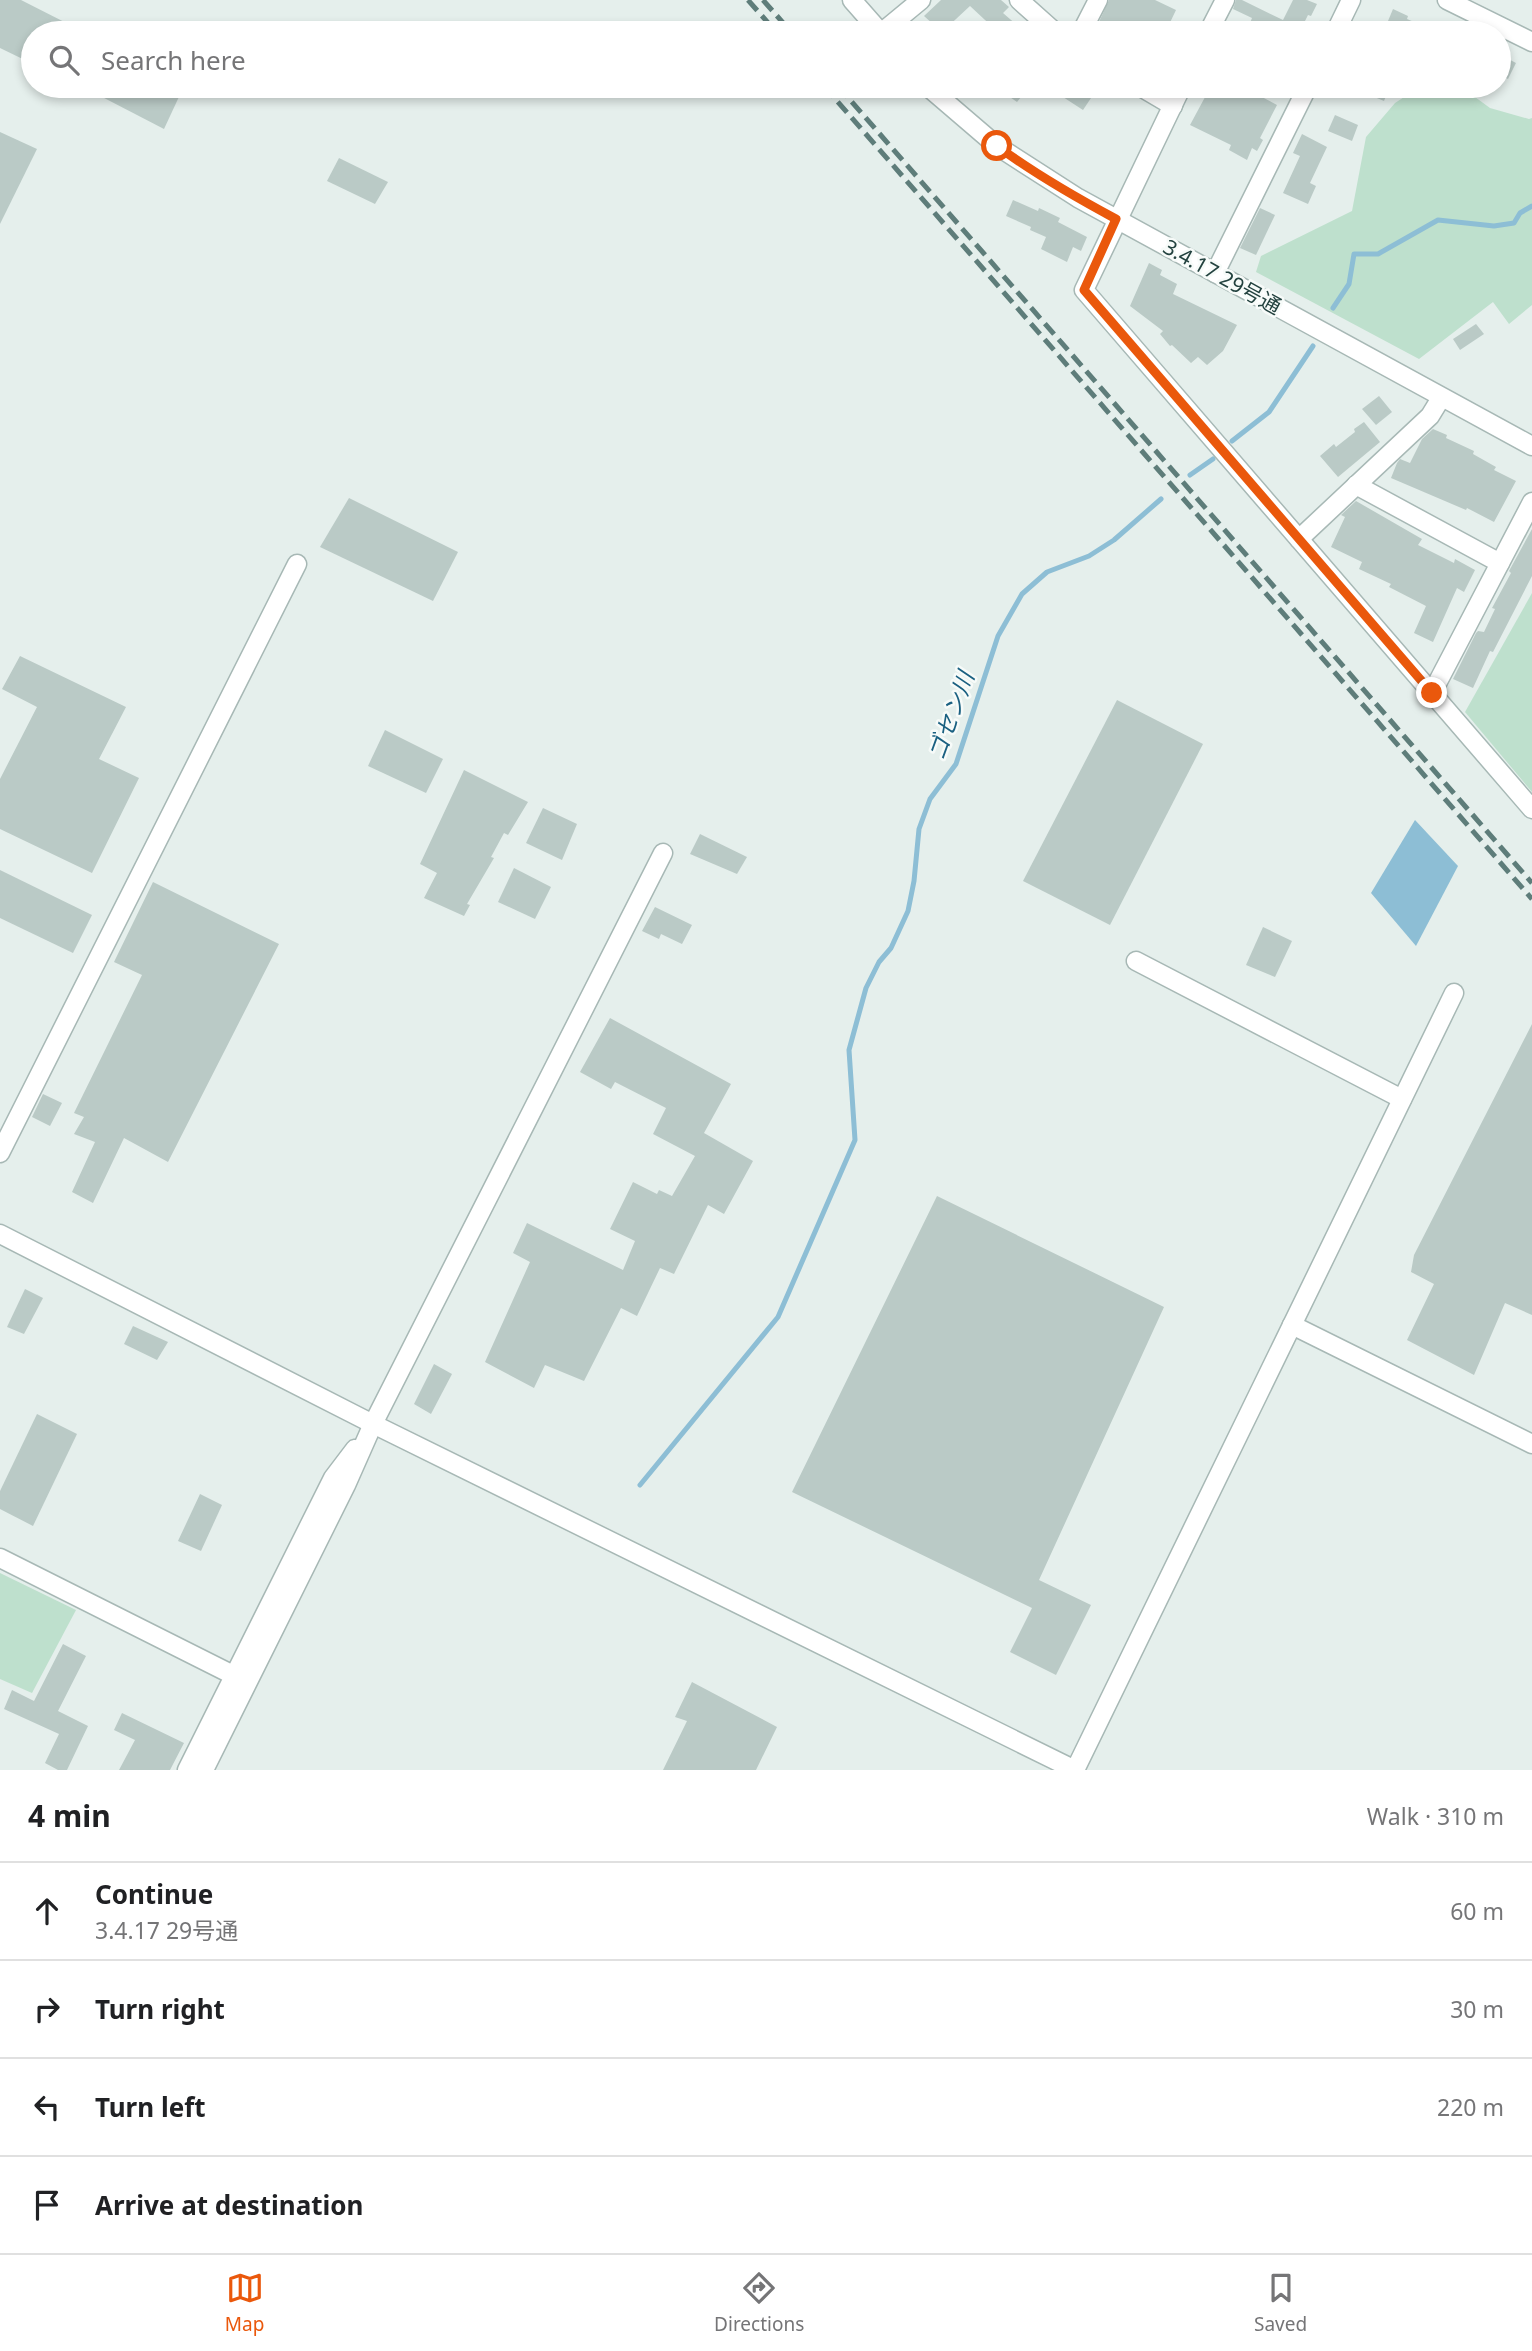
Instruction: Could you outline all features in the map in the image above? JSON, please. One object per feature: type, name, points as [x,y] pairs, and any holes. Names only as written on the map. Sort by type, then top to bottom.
[{"type":"street","points":[[852,0],[870,21]]},
{"type":"street","points":[[896,21],[921,0]]},
{"type":"street","points":[[1019,0],[1043,21]]},
{"type":"street","points":[[1087,21],[1098,0]]},
{"type":"street","points":[[1214,21],[1225,0]]},
{"type":"street","points":[[1341,21],[1351,0]]},
{"type":"street","points":[[1447,0],[1491,21]]},
{"type":"street","points":[[1511,31],[1532,41]]},
{"type":"street","name":"3.4.17 29号通","points":[[940,98],[1020,163],[1116,219],[1532,446]]},
{"type":"street","points":[[1159,98],[1172,106]]},
{"type":"street","points":[[1176,98],[1084,290],[1532,809]]},
{"type":"street","points":[[1214,273],[1302,98]]},
{"type":"street","points":[[1299,538],[1430,416],[1441,398]]},
{"type":"street","points":[[1356,485],[1500,563]]},
{"type":"street","points":[[1432,693],[1532,502]]},
{"type":"street","points":[[0,1153],[297,564]]},
{"type":"street","points":[[187,1770],[241,1679],[346,1485],[373,1424],[663,853]]},
{"type":"street","points":[[1136,961],[1402,1099]]},
{"type":"street","points":[[0,1234],[373,1424],[1075,1770],[1454,993]]},
{"type":"street","points":[[1292,1325],[1532,1444]]},
{"type":"street","points":[[0,1558],[241,1679]]},
{"type":"street","points":[[204,1770],[241,1679]]},
{"type":"green space","points":[[1403,98],[1476,98],[1490,108],[1532,118],[1532,305],[1509,324],[1493,302],[1419,359],[1256,272],[1261,256],[1352,211],[1366,137],[1395,103]]},
{"type":"green space","points":[[1532,593],[1532,792],[1465,712]]},
{"type":"green space","points":[[0,1573],[76,1610],[32,1693],[0,1679]]},
{"type":"water","points":[[1415,820],[1458,866],[1416,946],[1371,893]]},
{"type":"building","points":[[0,0],[21,0],[62,21],[21,21],[21,58],[0,48]]},
{"type":"building","points":[[941,0],[1001,0],[1009,7],[1003,13],[1012,21],[986,21],[970,6],[954,21],[930,21],[924,16]]},
{"type":"building","points":[[1109,0],[1155,0],[1176,10],[1171,21],[1099,21]]},
{"type":"building","points":[[1236,0],[1242,0],[1283,20],[1293,0],[1307,0],[1317,4],[1305,21],[1251,21],[1252,18],[1233,9]]},
{"type":"building","points":[[1393,9],[1408,16],[1407,19],[1412,21],[1388,21]]},
{"type":"building","points":[[1511,60],[1516,63],[1511,73]]},
{"type":"building","points":[[104,98],[178,98],[164,129]]},
{"type":"building","points":[[1064,98],[1091,98],[1083,110]]},
{"type":"building","points":[[1205,98],[1264,98],[1277,105],[1260,138],[1263,140],[1257,151],[1252,148],[1247,160],[1229,150],[1231,145],[1190,125]]},
{"type":"building","points":[[1335,115],[1358,125],[1352,141],[1328,131]]},
{"type":"building","points":[[0,132],[37,149],[0,224]]},
{"type":"building","points":[[1302,134],[1327,147],[1310,183],[1316,186],[1308,204],[1283,193],[1300,156],[1293,153]]},
{"type":"building","points":[[339,158],[388,182],[375,204],[327,181]]},
{"type":"building","points":[[1013,200],[1060,218],[1058,222],[1087,237],[1081,251],[1073,247],[1067,262],[1041,249],[1046,237],[1006,216]]},
{"type":"building","points":[[1260,208],[1275,215],[1256,255],[1240,248]]},
{"type":"building","points":[[1149,263],[1162,270],[1160,275],[1177,284],[1173,294],[1237,325],[1223,351],[1207,365],[1198,357],[1191,363],[1170,346],[1160,334],[1163,331],[1130,306]]},
{"type":"building","points":[[1476,324],[1484,334],[1460,350],[1453,339]]},
{"type":"building","points":[[1379,396],[1392,412],[1376,425],[1362,409]]},
{"type":"building","points":[[1364,422],[1380,442],[1338,477],[1320,456],[1334,444],[1336,447]]},
{"type":"building","points":[[1433,429],[1474,451],[1473,454],[1496,467],[1494,470],[1516,481],[1494,522],[1467,508],[1466,510],[1391,478],[1400,459],[1410,463],[1422,439]]},
{"type":"building","points":[[349,498],[458,552],[433,601],[320,547]]},
{"type":"building","points":[[1356,501],[1422,539],[1418,545],[1475,570],[1464,592],[1457,588],[1433,642],[1414,633],[1426,606],[1389,587],[1391,584],[1359,569],[1362,562],[1331,547],[1345,517],[1341,515]]},
{"type":"building","points":[[1532,529],[1532,576],[1493,652],[1490,651],[1473,688],[1453,679],[1476,633],[1484,632],[1495,609],[1492,608],[1511,573],[1509,571]]},
{"type":"building","points":[[20,656],[126,707],[99,759],[139,778],[92,873],[0,829],[0,779],[37,707],[2,689]]},
{"type":"building","points":[[1117,700],[1203,744],[1110,925],[1023,881]]},
{"type":"building","points":[[385,730],[443,759],[426,793],[368,766]]},
{"type":"building","points":[[464,770],[528,802],[508,835],[504,833],[491,857],[494,858],[467,904],[470,905],[464,916],[424,898],[437,873],[420,864]]},
{"type":"building","points":[[543,808],[577,824],[562,860],[526,843]]},
{"type":"building","points":[[700,834],[747,857],[737,874],[690,854]]},
{"type":"building","points":[[514,868],[551,887],[535,919],[498,902]]},
{"type":"building","points":[[0,870],[92,915],[73,953],[0,918]]},
{"type":"building","points":[[153,882],[279,944],[168,1162],[124,1138],[93,1203],[72,1192],[95,1142],[74,1134],[84,1117],[74,1113],[142,975],[114,962]]},
{"type":"building","points":[[655,907],[692,925],[682,944],[661,934],[659,939],[642,931]]},
{"type":"building","points":[[1263,927],[1292,941],[1275,977],[1246,965]]},
{"type":"building","points":[[610,1018],[731,1084],[704,1133],[753,1161],[724,1214],[708,1205],[674,1274],[660,1268],[637,1316],[621,1308],[584,1381],[545,1365],[534,1388],[485,1362],[530,1262],[513,1253],[527,1223],[623,1270],[635,1241],[610,1229],[633,1182],[657,1194],[659,1190],[672,1196],[695,1156],[653,1134],[666,1108],[615,1082],[611,1089],[580,1072]]},
{"type":"building","points":[[1532,1024],[1532,1315],[1505,1303],[1474,1375],[1407,1340],[1434,1284],[1411,1272],[1414,1255]]},
{"type":"building","points":[[43,1094],[62,1103],[50,1126],[32,1117]]},
{"type":"building","points":[[937,1196],[1164,1307],[1039,1580],[1091,1605],[1056,1675],[1010,1652],[1032,1608],[792,1492]]},
{"type":"building","points":[[25,1289],[43,1298],[24,1334],[7,1327]]},
{"type":"building","points":[[133,1326],[168,1342],[157,1360],[124,1344]]},
{"type":"building","points":[[434,1364],[452,1374],[431,1414],[414,1404]]},
{"type":"building","points":[[37,1414],[77,1434],[33,1526],[0,1509],[0,1491]]},
{"type":"building","points":[[200,1494],[222,1505],[201,1551],[178,1541]]},
{"type":"building","points":[[63,1644],[86,1656],[58,1711],[88,1726],[67,1770],[58,1770],[45,1763],[59,1734],[4,1709],[12,1690],[34,1701]]},
{"type":"building","points":[[692,1682],[777,1727],[756,1770],[663,1770],[687,1721],[675,1717]]},
{"type":"building","points":[[122,1713],[184,1743],[170,1770],[119,1770],[135,1740],[114,1730]]},
{"type":"waterway","name":"ゴセン川","points":[[1333,308],[1349,284],[1354,254],[1378,254],[1438,220],[1494,226],[1514,223],[1520,213],[1532,206]]},
{"type":"waterway","name":"ゴセン川","points":[[1232,441],[1269,412],[1313,346]]},
{"type":"waterway","name":"ゴセン川","points":[[1190,475],[1213,459]]},
{"type":"waterway","name":"ゴセン川","points":[[640,1485],[778,1317],[855,1140],[849,1050],[866,988],[879,962],[891,948],[908,911],[919,829],[930,799],[956,764],[998,636],[1022,594],[1047,572],[1089,556],[1114,540],[1161,499]]},
{"type":"railway","points":[[748,0],[766,21]]},
{"type":"railway","points":[[763,0],[781,21]]},
{"type":"railway","points":[[834,98],[1532,899]]},
{"type":"railway","points":[[848,98],[1532,883]]},
{"type":"route","points":[[997,146],[1020,163],[1116,219],[1084,290],[1432,693]]}]
